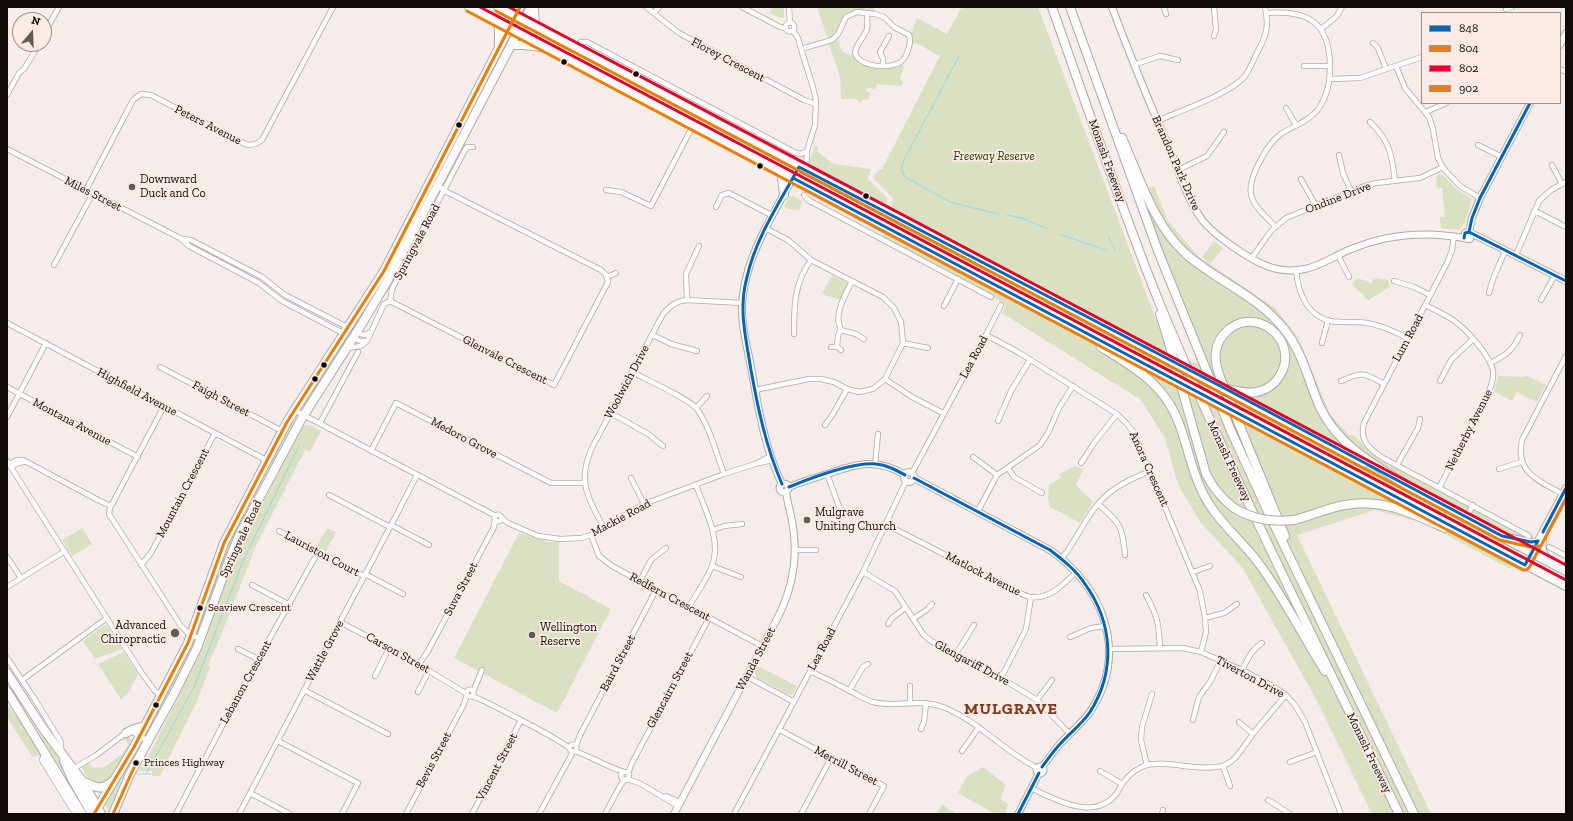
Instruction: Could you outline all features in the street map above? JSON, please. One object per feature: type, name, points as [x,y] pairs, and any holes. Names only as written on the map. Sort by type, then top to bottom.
[{"type":"highway","points":[[469,7],[1566,586]]},
{"type":"highway","points":[[498,7],[896,218],[1232,392],[1566,571]]},
{"type":"highway","name":"Springvale Road","points":[[96,812],[145,726],[191,635],[220,552],[266,460],[294,409],[384,271],[437,186],[499,48],[520,7]]},
{"type":"highway","points":[[533,7],[535,26]]},
{"type":"highway","name":"Springvale Road","points":[[113,814],[130,774],[182,680],[200,639],[236,544],[304,415],[390,277],[524,21],[533,7]]},
{"type":"highway","name":"Monash Freeway","points":[[1052,7],[1133,234],[1160,302],[1231,467],[1399,814]]},
{"type":"highway","name":"Monash Freeway","points":[[1070,7],[1158,251],[1231,431],[1414,814]]},
{"type":"highway","points":[[498,22],[499,48]]},
{"type":"highway","points":[[512,44],[524,44],[548,48]]},
{"type":"highway","points":[[1104,100],[1160,223],[1172,240],[1201,266],[1261,306],[1284,328],[1300,357],[1325,416],[1337,434],[1348,446],[1420,493]]},
{"type":"highway","points":[[781,171],[784,195]]},
{"type":"highway","points":[[890,228],[896,218]]},
{"type":"highway","points":[[1133,234],[1167,336],[1206,474],[1215,490],[1226,502],[1249,516],[1277,522],[1294,520],[1343,506],[1357,504],[1382,504],[1396,507],[1444,528],[1479,540],[1485,540],[1487,537],[1485,531],[1480,525]]},
{"type":"highway","points":[[1051,315],[1144,375],[1158,387],[1171,406],[1180,426],[1194,473],[1202,492],[1212,508],[1260,565],[1345,704]]},
{"type":"highway","points":[[1232,392],[1246,393],[1262,391],[1272,385],[1281,374],[1285,362],[1284,349],[1278,335],[1267,326],[1251,322],[1238,324],[1231,328],[1220,339],[1215,351],[1215,360],[1228,400],[1309,596]]},
{"type":"highway","points":[[345,330],[355,335]]},
{"type":"highway","points":[[1525,565],[1532,552]]},
{"type":"highway","points":[[7,673],[61,754],[83,782],[96,812]]},
{"type":"highway","points":[[14,683],[7,690],[82,814]]},
{"type":"highway","points":[[124,735],[134,728],[145,726]]},
{"type":"highway","points":[[61,754],[69,774],[96,812]]},
{"type":"highway","points":[[83,782],[99,788],[106,787],[114,781]]},
{"type":"highway","points":[[118,814],[121,797]]},
{"type":"street","points":[[52,20],[59,7]]},
{"type":"street","name":"Peters Avenue","points":[[86,190],[134,100],[141,94],[151,95],[250,146],[255,145],[262,140],[333,7]]},
{"type":"street","name":"Florey Crescent","points":[[646,7],[679,33],[804,100],[816,104]]},
{"type":"street","points":[[654,13],[659,7]]},
{"type":"street","points":[[742,7],[780,27],[785,28],[788,32],[793,31]]},
{"type":"street","points":[[789,7],[790,23]]},
{"type":"street","name":"Brandon Park Drive","points":[[1112,7],[1133,65],[1194,207],[1206,224],[1218,236],[1251,259],[1275,269],[1296,270],[1316,266],[1362,245],[1397,236],[1430,234],[1454,236],[1467,235]]},
{"type":"street","points":[[1164,7],[1166,14]]},
{"type":"street","points":[[1214,7],[1216,29],[1214,36]]},
{"type":"street","points":[[1157,121],[1223,92],[1241,80],[1248,70],[1266,35],[1268,24],[1265,7]]},
{"type":"street","points":[[1321,29],[1336,17],[1342,7]]},
{"type":"street","points":[[1506,10],[1512,7]]},
{"type":"street","points":[[801,49],[832,40],[838,34],[843,20],[849,15],[857,12],[867,13],[876,14],[884,17],[894,27],[907,33],[910,38],[908,49],[902,61],[897,64],[883,66],[865,63],[855,54],[856,49],[867,29],[867,13]]},
{"type":"street","points":[[1266,13],[1288,12],[1310,19],[1321,29],[1328,44],[1330,66],[1328,91],[1318,110],[1312,116],[1278,136],[1269,145],[1254,172],[1250,191],[1254,202],[1275,226]]},
{"type":"street","points":[[785,28],[787,24],[790,23]]},
{"type":"street","points":[[790,23],[795,26],[793,31]]},
{"type":"street","points":[[793,31],[798,38],[814,90],[816,104],[814,128],[803,169],[793,178],[766,228],[748,272],[742,303],[743,328],[765,438],[782,484],[787,484],[787,489],[852,465],[875,464],[892,468],[906,478],[907,473],[913,476],[1050,550],[1062,558],[1086,582],[1096,598],[1106,626],[1108,649],[1104,680],[1090,712],[1057,747],[1040,770],[1018,814]]},
{"type":"street","points":[[1561,43],[1566,33]]},
{"type":"street","points":[[883,66],[883,59],[880,52],[889,36]]},
{"type":"street","points":[[581,42],[587,42],[796,153],[801,154],[807,151]]},
{"type":"street","points":[[1373,43],[1378,48],[1386,69]]},
{"type":"street","points":[[7,95],[19,73],[24,69],[34,52]]},
{"type":"street","points":[[1133,65],[1160,56],[1178,60]]},
{"type":"street","points":[[1330,79],[1360,78],[1421,57]]},
{"type":"street","points":[[1304,66],[1330,66]]},
{"type":"street","points":[[1396,66],[1405,88],[1426,112],[1433,128],[1438,158],[1443,167],[1450,177],[1460,186],[1480,198]]},
{"type":"street","points":[[1426,112],[1444,104]]},
{"type":"street","points":[[1529,104],[1480,198],[1467,235],[1516,255],[1566,281]]},
{"type":"street","points":[[274,106],[279,108]]},
{"type":"street","points":[[1286,108],[1296,125]]},
{"type":"street","points":[[606,190],[621,192],[651,206],[699,114]]},
{"type":"street","points":[[1370,122],[1382,135],[1389,146],[1395,181]]},
{"type":"street","points":[[1178,170],[1207,156],[1224,132]]},
{"type":"street","points":[[756,144],[760,134]]},
{"type":"street","points":[[1478,145],[1502,157]]},
{"type":"street","name":"Springvale Road","points":[[367,341],[384,304],[390,301],[392,289],[437,186],[467,147],[473,146]]},
{"type":"street","name":"Miles Street","points":[[7,149],[180,238],[189,246],[259,283],[282,301],[318,320],[345,330]]},
{"type":"street","points":[[1339,155],[1343,173],[1351,191]]},
{"type":"street","points":[[1516,255],[1535,211],[1543,197],[1564,183],[1552,165]]},
{"type":"street","name":"Ondine Drive","points":[[1251,259],[1275,226],[1286,218],[1351,191],[1372,184],[1424,177],[1443,167]]},
{"type":"street","points":[[1301,179],[1316,206]]},
{"type":"street","points":[[437,186],[601,270],[608,277],[616,272]]},
{"type":"street","points":[[54,265],[93,193]]},
{"type":"street","points":[[716,207],[722,196],[729,193],[773,216]]},
{"type":"street","points":[[804,195],[808,200],[991,297]]},
{"type":"street","points":[[1535,211],[1566,227]]},
{"type":"street","points":[[755,390],[809,379],[821,379],[834,382],[846,389],[859,392],[873,389],[886,379],[903,343],[901,322],[894,308],[883,297],[811,260],[788,240],[766,228]]},
{"type":"street","name":"Lum Road","points":[[1397,465],[1373,451],[1363,439],[1362,431],[1364,423],[1450,258],[1454,236]]},
{"type":"street","name":"Miles Street","points":[[180,238],[192,240],[262,277],[284,295],[321,314],[345,330]]},
{"type":"street","points":[[687,300],[686,274],[699,246]]},
{"type":"street","points":[[210,257],[213,251]]},
{"type":"street","points":[[1489,293],[1493,279],[1505,251]]},
{"type":"street","points":[[1338,255],[1349,277]]},
{"type":"street","points":[[794,334],[794,304],[798,286],[806,267],[811,260]]},
{"type":"street","points":[[236,270],[239,265]]},
{"type":"street","points":[[1296,270],[1297,286],[1304,301],[1313,311],[1328,320],[1371,324],[1386,328],[1408,338]]},
{"type":"street","points":[[1541,300],[1555,275]]},
{"type":"street","points":[[259,283],[262,277]]},
{"type":"street","name":"Glenvale Crescent","points":[[390,301],[554,385],[607,283],[608,277]]},
{"type":"street","points":[[944,306],[958,279]]},
{"type":"street","points":[[831,347],[839,348],[838,335],[841,330],[839,325],[840,304],[852,281]]},
{"type":"street","points":[[1394,281],[1414,286],[1430,295]]},
{"type":"street","name":"Woolwich Drive","points":[[604,528],[589,501],[584,483],[589,453],[663,314],[669,307],[679,301],[687,300],[742,303]]},
{"type":"street","name":"Lea Road","points":[[913,476],[943,413],[986,335],[1000,305]]},
{"type":"street","name":"Netherby Avenue","points":[[1426,305],[1453,320],[1473,339],[1490,363],[1493,373],[1492,386],[1439,488]]},
{"type":"street","points":[[318,320],[321,314]]},
{"type":"street","points":[[1322,343],[1328,320]]},
{"type":"street","name":"Highfield Avenue","points":[[7,323],[266,460]]},
{"type":"street","points":[[841,330],[856,334],[865,339]]},
{"type":"street","points":[[355,335],[365,335],[371,332]]},
{"type":"street","points":[[653,334],[671,344],[697,351]]},
{"type":"street","points":[[355,335],[360,341],[367,341]]},
{"type":"street","name":"Anora Crescent","points":[[986,335],[1030,360],[1117,414],[1134,434],[1200,591],[1206,632],[1201,652]]},
{"type":"street","points":[[1490,363],[1511,351],[1520,335]]},
{"type":"street","points":[[1440,381],[1450,360],[1473,339]]},
{"type":"street","points":[[346,348],[361,346],[367,341]]},
{"type":"street","points":[[7,417],[46,343]]},
{"type":"street","points":[[903,343],[928,348]]},
{"type":"street","points":[[320,423],[358,352]]},
{"type":"street","points":[[1532,552],[1565,491],[1537,480],[1527,471],[1522,462],[1522,440],[1566,356]]},
{"type":"street","points":[[998,421],[1011,391],[1030,360]]},
{"type":"street","name":"Faigh Street","points":[[160,367],[282,431]]},
{"type":"street","points":[[632,372],[696,408],[705,424],[724,474]]},
{"type":"street","points":[[1342,381],[1354,375],[1363,374],[1384,384]]},
{"type":"street","points":[[886,379],[912,397],[943,413]]},
{"type":"street","points":[[978,512],[997,475],[1040,445],[1048,433],[1059,408],[1073,386]]},
{"type":"street","name":"Montana Avenue","points":[[7,388],[138,457]]},
{"type":"street","points":[[825,425],[833,414],[846,389]]},
{"type":"street","points":[[696,408],[707,396]]},
{"type":"street","name":"Medoro Grove","points":[[371,451],[396,403],[551,483],[584,483]]},
{"type":"street","points":[[164,406],[111,507],[109,514],[181,626],[191,635],[200,639]]},
{"type":"street","name":"Mackie Road","points":[[294,409],[498,519],[526,532],[548,538],[570,539],[591,535],[644,504],[772,458]]},
{"type":"street","points":[[611,413],[648,434],[663,446]]},
{"type":"street","points":[[1081,463],[1094,443],[1117,414]]},
{"type":"street","points":[[1420,420],[1418,428],[1397,465],[1529,536]]},
{"type":"street","name":"Mountain Crescent","points":[[142,567],[151,553],[215,433]]},
{"type":"street","points":[[875,464],[878,434]]},
{"type":"street","points":[[972,456],[997,475]]},
{"type":"street","points":[[111,507],[29,464],[20,462],[9,464],[141,672],[155,692],[161,695]]},
{"type":"street","points":[[1500,469],[1522,462]]},
{"type":"street","points":[[1008,468],[1014,477],[1042,493]]},
{"type":"street","points":[[1062,558],[1069,550],[1098,504],[1127,480],[1150,471]]},
{"type":"street","points":[[828,474],[840,509]]},
{"type":"street","name":"Wattle Grove","points":[[239,814],[418,475]]},
{"type":"street","points":[[631,478],[644,504]]},
{"type":"street","name":"Lea Road","points":[[734,814],[863,572],[887,525],[906,478]]},
{"type":"street","points":[[689,608],[712,566],[715,546],[713,530],[696,485]]},
{"type":"street","name":"Wanda Street","points":[[674,814],[786,599],[792,576],[795,550],[787,489]]},
{"type":"street","points":[[329,495],[429,545]]},
{"type":"street","points":[[1098,504],[1115,519],[1122,529],[1125,555]]},
{"type":"street","points":[[1466,518],[1473,505]]},
{"type":"street","name":"Suva Street","points":[[421,665],[498,519]]},
{"type":"street","points":[[713,530],[724,526],[742,524]]},
{"type":"street","name":"Matlock Avenue","points":[[887,525],[1018,592],[1031,597],[1052,593],[1062,586],[1076,572]]},
{"type":"street","name":"Lauriston Court","points":[[279,531],[403,594]]},
{"type":"street","points":[[1543,532],[1543,555],[1553,563]]},
{"type":"street","name":"Redfern Crescent","points":[[591,535],[596,550],[604,561],[762,646]]},
{"type":"street","points":[[1502,536],[1531,542],[1538,541]]},
{"type":"street","points":[[1549,547],[1566,556]]},
{"type":"street","points":[[640,581],[651,560],[666,548]]},
{"type":"street","points":[[795,550],[816,550]]},
{"type":"street","points":[[7,587],[65,551]]},
{"type":"street","name":"Lebanon Crescent","points":[[176,814],[258,660],[290,605],[318,552]]},
{"type":"street","points":[[7,557],[20,578]]},
{"type":"street","points":[[712,566],[741,577]]},
{"type":"street","points":[[1193,572],[1210,566]]},
{"type":"street","name":"Glengariff Drive","points":[[863,572],[895,591],[922,634],[930,641],[1001,678],[1037,700],[1070,734]]},
{"type":"street","points":[[252,585],[290,605]]},
{"type":"street","name":"Baird Street","points":[[539,814],[656,590]]},
{"type":"street","points":[[1146,595],[1159,624],[1160,648]]},
{"type":"street","points":[[1001,678],[1026,628],[1031,597]]},
{"type":"street","points":[[913,619],[928,609],[932,604]]},
{"type":"street","points":[[1205,618],[1224,612],[1237,604]]},
{"type":"street","points":[[888,624],[892,618],[905,608]]},
{"type":"street","points":[[7,658],[14,683],[107,618]]},
{"type":"street","name":"Glencairn Street","points":[[605,814],[709,618]]},
{"type":"street","name":"Carson Street","points":[[340,622],[421,665],[455,686],[679,804]]},
{"type":"street","points":[[956,654],[974,625]]},
{"type":"street","points":[[1070,636],[1091,628],[1106,626]]},
{"type":"street","points":[[1242,670],[1254,648],[1262,643]]},
{"type":"street","points":[[238,648],[258,660]]},
{"type":"street","points":[[374,676],[389,648]]},
{"type":"street","name":"Tiverton Drive","points":[[1108,649],[1183,648],[1201,652],[1242,670],[1286,695],[1295,705],[1306,722],[1341,814]]},
{"type":"street","points":[[1193,720],[1199,697],[1210,682],[1221,660]]},
{"type":"street","points":[[850,691],[863,668],[868,664]]},
{"type":"street","points":[[418,692],[429,670]]},
{"type":"street","name":"Bevis Street","points":[[406,814],[482,670]]},
{"type":"street","points":[[810,671],[872,702],[890,705],[926,703],[944,707],[979,727],[1016,756],[1040,770]]},
{"type":"street","points":[[746,676],[794,702]]},
{"type":"street","points":[[1037,700],[1052,680]]},
{"type":"street","points":[[910,686],[910,703]]},
{"type":"street","points":[[304,690],[388,734]]},
{"type":"street","points":[[1147,765],[1140,740],[1142,727],[1152,694]]},
{"type":"street","points":[[1095,813],[1108,806],[1113,801],[1122,784],[1132,773],[1147,765],[1157,764],[1205,768],[1223,766],[1234,760],[1240,754],[1253,734],[1286,695]]},
{"type":"street","points":[[922,729],[926,703]]},
{"type":"street","name":"Vincent Street","points":[[472,814],[521,720]]},
{"type":"street","points":[[1239,722],[1253,734]]},
{"type":"street","points":[[962,751],[979,727]]},
{"type":"street","name":"Merrill Street","points":[[780,730],[884,786],[870,814]]},
{"type":"street","points":[[73,769],[94,757],[124,735],[132,732],[138,738],[148,741]]},
{"type":"street","points":[[278,741],[358,783],[342,814]]},
{"type":"street","points":[[45,751],[42,760],[72,809],[77,814]]},
{"type":"street","points":[[1290,762],[1317,752]]},
{"type":"street","points":[[802,814],[831,758]]},
{"type":"street","points":[[1223,766],[1230,786]]},
{"type":"street","points":[[1100,772],[1122,784]]},
{"type":"street","points":[[1032,788],[1078,812]]},
{"type":"street","points":[[250,793],[290,814]]},
{"type":"street","points":[[1268,800],[1290,814]]},
{"type":"green space","points":[[773,7],[784,7],[784,17],[780,18],[769,13]]},
{"type":"green space","points":[[817,7],[874,7],[874,12],[855,11],[847,14],[837,31],[840,47],[844,52],[853,55],[862,64],[870,67],[886,68],[900,65],[905,66],[900,77],[901,81],[903,82],[902,86],[877,84],[876,89],[867,88],[866,92],[870,92],[869,99],[862,100],[860,103],[856,99],[841,99],[840,77],[829,44],[833,42],[829,43]]},
{"type":"green space","name":"Freeway Reserve","points":[[962,7],[1038,7],[1169,354],[1204,366],[1136,193],[1154,186],[1168,221],[1199,257],[1275,308],[1298,337],[1330,414],[1349,435],[1355,436],[1369,451],[1388,464],[1526,537],[1510,569],[1424,523],[1375,510],[1297,535],[1431,814],[1372,814],[1316,699],[1242,567],[1200,522],[1178,484],[1165,438],[1141,400],[1002,313],[1006,304],[882,236],[894,211],[891,209],[893,198],[875,180],[874,176],[878,170],[882,169],[940,56],[916,43],[912,45],[911,33],[917,18],[947,34]]},
{"type":"green space","points":[[815,145],[818,147],[817,151],[833,164],[871,169],[868,179],[887,198],[887,204],[882,204],[863,197],[814,171],[810,165],[809,158],[811,158]]},
{"type":"green space","points":[[1440,174],[1443,175],[1455,188],[1472,199],[1465,223],[1459,230],[1441,228],[1440,217],[1445,217],[1442,188],[1437,188],[1436,176]]},
{"type":"green space","points":[[793,196],[802,201],[800,210],[784,207],[789,197]]},
{"type":"green space","points":[[1214,241],[1223,248],[1210,264],[1202,257]]},
{"type":"green space","points":[[832,275],[849,284],[841,300],[822,294]]},
{"type":"green space","points":[[1357,278],[1372,283],[1373,278],[1388,280],[1390,287],[1368,300],[1352,284]]},
{"type":"green space","points":[[345,340],[345,345],[305,404],[299,409]]},
{"type":"green space","points":[[1526,375],[1546,385],[1537,402],[1517,392],[1512,401],[1494,391],[1498,376],[1525,377]]},
{"type":"green space","points":[[297,417],[298,418],[208,606],[198,631],[195,633],[220,558],[270,460]]},
{"type":"green space","points":[[303,425],[310,425],[321,431],[310,452],[305,450],[255,548],[208,665],[210,667],[197,701],[160,776],[152,776],[152,771],[138,771],[147,759],[204,645],[229,573],[241,544]]},
{"type":"green space","points":[[1075,466],[1083,469],[1077,483],[1075,484],[1093,502],[1080,523],[1050,507],[1048,499],[1049,485],[1062,477],[1058,475]]},
{"type":"green space","points":[[82,528],[92,544],[72,556],[62,540]]},
{"type":"green space","points":[[327,528],[336,532],[326,551],[317,546]]},
{"type":"green space","name":"Wellington Reserve","points":[[519,533],[548,542],[559,542],[559,581],[611,609],[557,713],[454,658]]},
{"type":"green space","points":[[107,625],[122,649],[95,659],[83,641]]},
{"type":"green space","points":[[194,642],[195,644],[170,697],[150,725]]},
{"type":"green space","points":[[124,652],[138,674],[129,692],[121,699],[98,664]]},
{"type":"green space","points":[[758,666],[797,686],[793,694],[789,695],[756,677],[755,673]]},
{"type":"green space","points":[[7,705],[14,712],[40,749],[41,756],[37,755],[32,757],[7,717]]},
{"type":"green space","points":[[33,718],[53,748],[76,794],[31,720]]},
{"type":"green space","points":[[126,736],[131,739],[131,743],[112,776],[104,785],[96,783],[87,777],[82,766],[88,762],[93,768],[105,767],[122,754],[128,745],[126,740],[123,738]]},
{"type":"green space","points":[[141,744],[121,781],[109,811],[105,804],[137,747]]},
{"type":"green space","points":[[983,767],[1006,785],[1000,799],[1008,804],[1005,814],[995,814],[958,793],[967,776]]},
{"type":"green space","points":[[942,805],[957,814],[937,813]]},
{"type":"waterway","points":[[959,56],[904,160],[902,170],[903,174],[907,178],[950,202],[998,214]]},
{"type":"waterway","points":[[1007,215],[1022,218],[1048,229]]},
{"type":"waterway","points":[[1060,234],[1106,250]]},
{"type":"waterway","points":[[1108,236],[1115,250]]},
{"type":"waterway","points":[[146,774],[194,687],[243,561],[299,446]]},
{"type":"waterway","points":[[137,774],[151,774]]},
{"type":"transit line","name":"802","points":[[480,7],[1566,580]]},
{"type":"transit line","name":"802","points":[[509,7],[1566,565]]},
{"type":"transit line","name":"902","points":[[94,814],[134,747],[188,643],[224,543],[287,422],[384,271],[520,7]]},
{"type":"transit line","name":"804","points":[[467,11],[1523,570],[1529,568],[1566,499]]},
{"type":"transit line","name":"804","points":[[496,11],[1500,540],[1530,547],[1539,546]]},
{"type":"transit line","name":"848","points":[[1469,232],[1472,218],[1480,198],[1529,104]]},
{"type":"transit line","name":"848","points":[[782,484],[763,428],[745,335],[743,301],[744,289],[756,248],[769,220],[799,167],[1226,389],[1502,536],[1531,542],[1538,541]]},
{"type":"transit line","name":"848","points":[[793,178],[1525,565],[1538,541]]},
{"type":"transit line","name":"848","points":[[1464,238],[1465,233],[1469,232],[1566,281]]},
{"type":"transit line","name":"848","points":[[789,487],[832,471],[856,465],[884,465],[905,475]]},
{"type":"transit line","name":"848","points":[[914,478],[1050,550],[1078,574],[1094,599],[1106,631],[1108,647],[1104,680],[1090,712],[1058,746],[1042,767]]},
{"type":"transit line","name":"848","points":[[1543,532],[1566,488]]},
{"type":"transit line","name":"902","points":[[113,814],[136,763]]},
{"type":"transit line","name":"848","points":[[1018,814],[1039,773]]},
{"type":"place","name":"Downward Duck and Co","points":[[132,187]]},
{"type":"place","name":"Mulgrave Uniting Church","points":[[807,520]]},
{"type":"place","name":"Seaview Crescent","points":[[200,608]]},
{"type":"place","name":"Advanced Chiropractic","points":[[175,633]]},
{"type":"place","name":"Wellington Reserve","points":[[532,635]]},
{"type":"place","name":"Princes Highway","points":[[136,763]]},
{"type":"district","name":"MULGRAVE","points":[[1011,709]]}]
